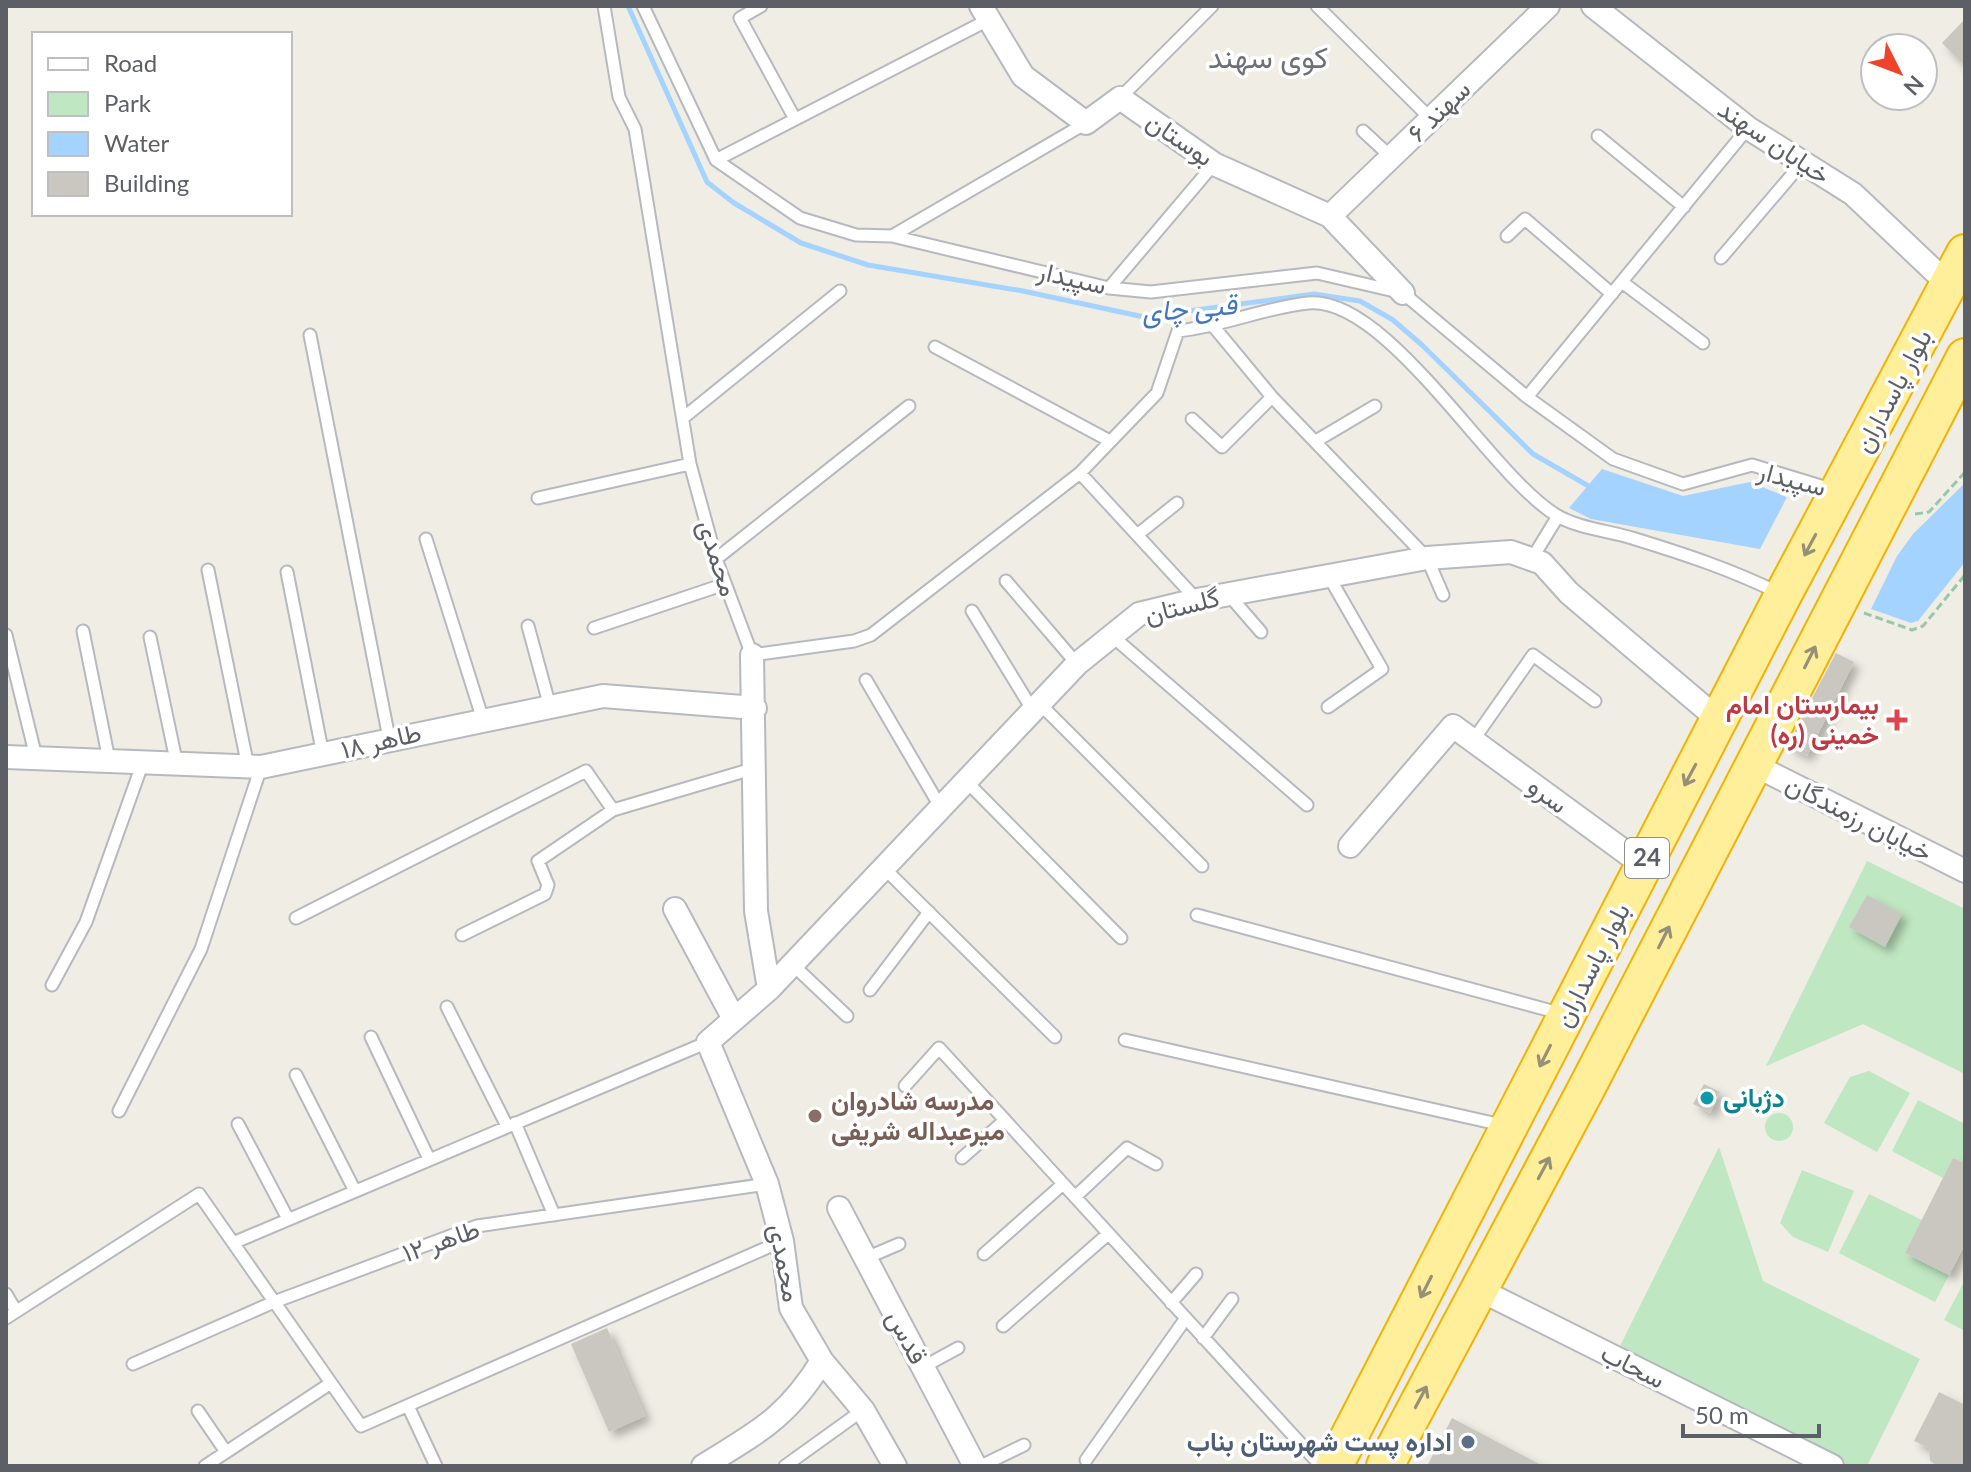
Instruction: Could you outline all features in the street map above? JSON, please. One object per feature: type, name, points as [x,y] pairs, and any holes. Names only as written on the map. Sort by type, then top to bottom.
[{"type":"highway","name":"بلوار پاسداران","points":[[1334,1466],[1783,595],[1957,269]]},
{"type":"highway","name":"بلوار پاسداران","points":[[1385,1466],[1965,357]]},
{"type":"street","name":"سهند ۶","points":[[1330,216],[1548,6]]},
{"type":"street","name":"خیابان سهند","points":[[1593,6],[1748,128],[1853,194],[1957,269]]},
{"type":"street","points":[[984,13],[1023,76],[1086,123]]},
{"type":"street","name":"بوستان","points":[[1086,123],[1120,98],[1214,164],[1330,216],[1403,293]]},
{"type":"street","name":"گلستان","points":[[708,1042],[769,989],[1077,664],[1139,614],[1197,600],[1427,558],[1511,552],[1533,557]]},
{"type":"street","points":[[1533,557],[1554,574],[1569,593],[1719,720]]},
{"type":"street","name":"محمدی","points":[[752,655],[756,911],[769,989]]},
{"type":"street","name":"طاهر ۱۸","points":[[6,757],[254,767],[603,696],[755,708]]},
{"type":"street","name":"سرو","points":[[1350,846],[1453,726],[1643,865]]},
{"type":"street","name":"خیابان رزمندگان","points":[[1754,765],[1965,871]]},
{"type":"street","points":[[675,909],[734,1019]]},
{"type":"street","name":"محمدی","points":[[708,1042],[767,1184],[782,1241],[791,1308],[822,1361],[863,1410],[895,1466]]},
{"type":"street","name":"قدس","points":[[839,1208],[978,1466]]},
{"type":"street","name":"سحاب","points":[[1478,1289],[1832,1466]]},
{"type":"street","points":[[703,1466],[777,1420],[801,1396],[822,1361]]},
{"type":"lane","name":"محمدی","points":[[604,6],[619,97],[635,129],[690,464],[716,559],[752,655]]},
{"type":"lane","points":[[643,6],[716,160],[984,13]]},
{"type":"lane","points":[[761,6],[740,18],[795,119]]},
{"type":"lane","points":[[1120,98],[1212,6]]},
{"type":"lane","points":[[1317,6],[1431,119]]},
{"type":"lane","points":[[892,236],[1086,123]]},
{"type":"lane","points":[[1527,397],[1748,128]]},
{"type":"lane","points":[[1363,131],[1391,157]]},
{"type":"lane","points":[[1598,136],[1684,207]]},
{"type":"lane","name":"سپیدار","points":[[716,160],[800,218],[856,235],[892,236],[1109,288],[1151,292],[1317,273],[1403,293],[1527,397],[1613,459],[1683,484],[1752,465],[1838,492]]},
{"type":"lane","points":[[1721,258],[1802,163]]},
{"type":"lane","points":[[1109,288],[1214,164]]},
{"type":"lane","points":[[1507,236],[1525,219],[1612,294]]},
{"type":"lane","points":[[1622,282],[1703,343]]},
{"type":"lane","points":[[683,418],[840,291]]},
{"type":"lane","points":[[752,655],[854,641],[871,635],[1080,473],[1157,393],[1178,331],[1214,327],[1310,302],[1332,306],[1359,319],[1450,404],[1513,477],[1558,516],[1719,564],[1783,595]]},
{"type":"lane","points":[[1214,327],[1272,397],[1427,558],[1443,595]]},
{"type":"lane","points":[[310,335],[389,738]]},
{"type":"lane","points":[[935,347],[1110,441]]},
{"type":"lane","points":[[1192,419],[1222,447],[1272,397]]},
{"type":"lane","points":[[716,559],[909,406]]},
{"type":"lane","points":[[1316,441],[1375,406]]},
{"type":"lane","points":[[538,498],[690,464]]},
{"type":"lane","points":[[1080,473],[1197,600]]},
{"type":"lane","points":[[1137,535],[1177,503]]},
{"type":"lane","points":[[1533,557],[1558,516]]},
{"type":"lane","points":[[426,539],[483,720]]},
{"type":"lane","points":[[119,1111],[201,949],[254,767],[208,570]]},
{"type":"lane","points":[[287,572],[323,755]]},
{"type":"lane","points":[[1328,575],[1382,669],[1328,707]]},
{"type":"lane","points":[[1006,581],[1077,664]]},
{"type":"lane","points":[[594,628],[725,584]]},
{"type":"lane","points":[[1228,594],[1261,632]]},
{"type":"lane","points":[[972,611],[1035,706],[1202,866]]},
{"type":"lane","points":[[528,626],[550,707]]},
{"type":"lane","points":[[83,631],[109,760]]},
{"type":"lane","points":[[6,635],[36,757]]},
{"type":"lane","points":[[1110,635],[1307,805]]},
{"type":"lane","points":[[150,637],[177,765]]},
{"type":"lane","points":[[1474,739],[1533,655],[1595,701]]},
{"type":"lane","points":[[866,680],[941,808]]},
{"type":"lane","points":[[52,985],[86,922],[143,762]]},
{"type":"lane","points":[[462,935],[545,894],[548,885],[538,861],[613,810],[752,769]]},
{"type":"lane","points":[[296,918],[586,771],[613,810]]},
{"type":"lane","points":[[966,781],[1121,938]]},
{"type":"lane","points":[[884,868],[1055,1037]]},
{"type":"lane","points":[[870,990],[929,912]]},
{"type":"lane","points":[[1197,915],[1566,1014]]},
{"type":"lane","points":[[792,964],[847,1016]]},
{"type":"lane","points":[[447,1007],[511,1124],[554,1215]]},
{"type":"lane","points":[[371,1037],[429,1159]]},
{"type":"lane","points":[[1125,1040],[1508,1127]]},
{"type":"lane","points":[[233,1243],[708,1042]]},
{"type":"lane","points":[[905,1086],[939,1048],[1321,1466]]},
{"type":"lane","points":[[296,1075],[355,1191]]},
{"type":"lane","points":[[962,1158],[1005,1120]]},
{"type":"lane","points":[[238,1124],[288,1219]]},
{"type":"lane","points":[[1075,1197],[1127,1148],[1156,1164]]},
{"type":"lane","name":"طاهر ۱۲","points":[[133,1364],[274,1302],[477,1226],[767,1184]]},
{"type":"lane","points":[[984,1254],[1063,1184]]},
{"type":"lane","points":[[6,1294],[11,1314],[199,1194],[361,1426],[782,1241]]},
{"type":"lane","points":[[1003,1326],[1108,1234]]},
{"type":"lane","points":[[866,1258],[899,1244]]},
{"type":"lane","points":[[1171,1303],[1196,1274]]},
{"type":"lane","points":[[1203,1338],[1232,1299]]},
{"type":"lane","points":[[1086,1460],[1186,1318]]},
{"type":"lane","points":[[923,1367],[958,1348]]},
{"type":"lane","points":[[205,1466],[331,1383]]},
{"type":"lane","points":[[408,1406],[436,1466]]},
{"type":"lane","points":[[785,1466],[863,1410]]},
{"type":"lane","points":[[198,1411],[226,1452]]},
{"type":"lane","points":[[978,1466],[1024,1445]]},
{"type":"path","points":[[1888,505],[1920,515],[1929,512],[1965,472]]},
{"type":"path","points":[[1837,603],[1912,630],[1923,626],[1965,575]]},
{"type":"green space","points":[[1867,861],[1965,909],[1965,1074],[1863,1024],[1766,1066]]},
{"type":"green space","points":[[1869,1071],[1910,1093],[1877,1152],[1824,1123],[1850,1077]]},
{"type":"green space","points":[[1918,1100],[1965,1124],[1965,1163],[1953,1158],[1943,1178],[1892,1151]]},
{"type":"green space","points":[[1779,1113],[1789,1117],[1793,1127],[1789,1137],[1779,1141],[1769,1137],[1765,1127],[1769,1117]]},
{"type":"green space","points":[[1719,1147],[1763,1281],[1920,1359],[1867,1466],[1842,1466],[1616,1354]]},
{"type":"green space","points":[[1802,1170],[1854,1191],[1828,1252],[1793,1237],[1780,1223]]},
{"type":"green space","points":[[1869,1194],[1922,1220],[1905,1253],[1949,1275],[1935,1302],[1839,1253]]},
{"type":"green space","points":[[1965,1280],[1965,1331],[1944,1320]]},
{"type":"water","points":[[1602,469],[1683,496],[1750,482],[1787,497],[1760,549],[1591,519],[1569,508]]},
{"type":"water","points":[[1965,483],[1965,562],[1918,621],[1911,623],[1871,609],[1897,556],[1913,534]]},
{"type":"building","points":[[1965,19],[1965,66],[1942,43]]},
{"type":"building","points":[[1836,653],[1854,662],[1807,756],[1787,746]]},
{"type":"building","points":[[1867,895],[1902,914],[1885,947],[1849,927]]},
{"type":"building","name":"دژبانی","points":[[1704,1084],[1720,1092],[1710,1113],[1693,1104]]},
{"type":"building","points":[[1953,1158],[1965,1163],[1965,1244],[1949,1275],[1905,1253]]},
{"type":"building","points":[[607,1328],[645,1416],[609,1432],[571,1344]]},
{"type":"building","points":[[1939,1392],[1965,1405],[1965,1466],[1938,1466],[1930,1461],[1929,1448],[1914,1441]]},
{"type":"building","name":"اداره پست شهرستان بناب","points":[[1452,1418],[1543,1466],[1427,1466]]},
{"type":"waterway","name":"قبی چای","points":[[628,6],[707,182],[734,203],[801,243],[868,265],[1023,291],[1144,317],[1314,294],[1360,301],[1393,320],[1422,345],[1533,454],[1592,488]]},
{"type":"place","name":"بیمارستان امام خمینی (ره)","points":[[1897,720]]},
{"type":"place","name":"دژبانی","points":[[1707,1098]]},
{"type":"place","name":"مدرسه شادروان میرعبداله شریفی","points":[[815,1116]]},
{"type":"place","name":"اداره پست شهرستان بناب","points":[[1468,1442]]},
{"type":"district","name":"کوی سهند","points":[[1268,58]]}]
